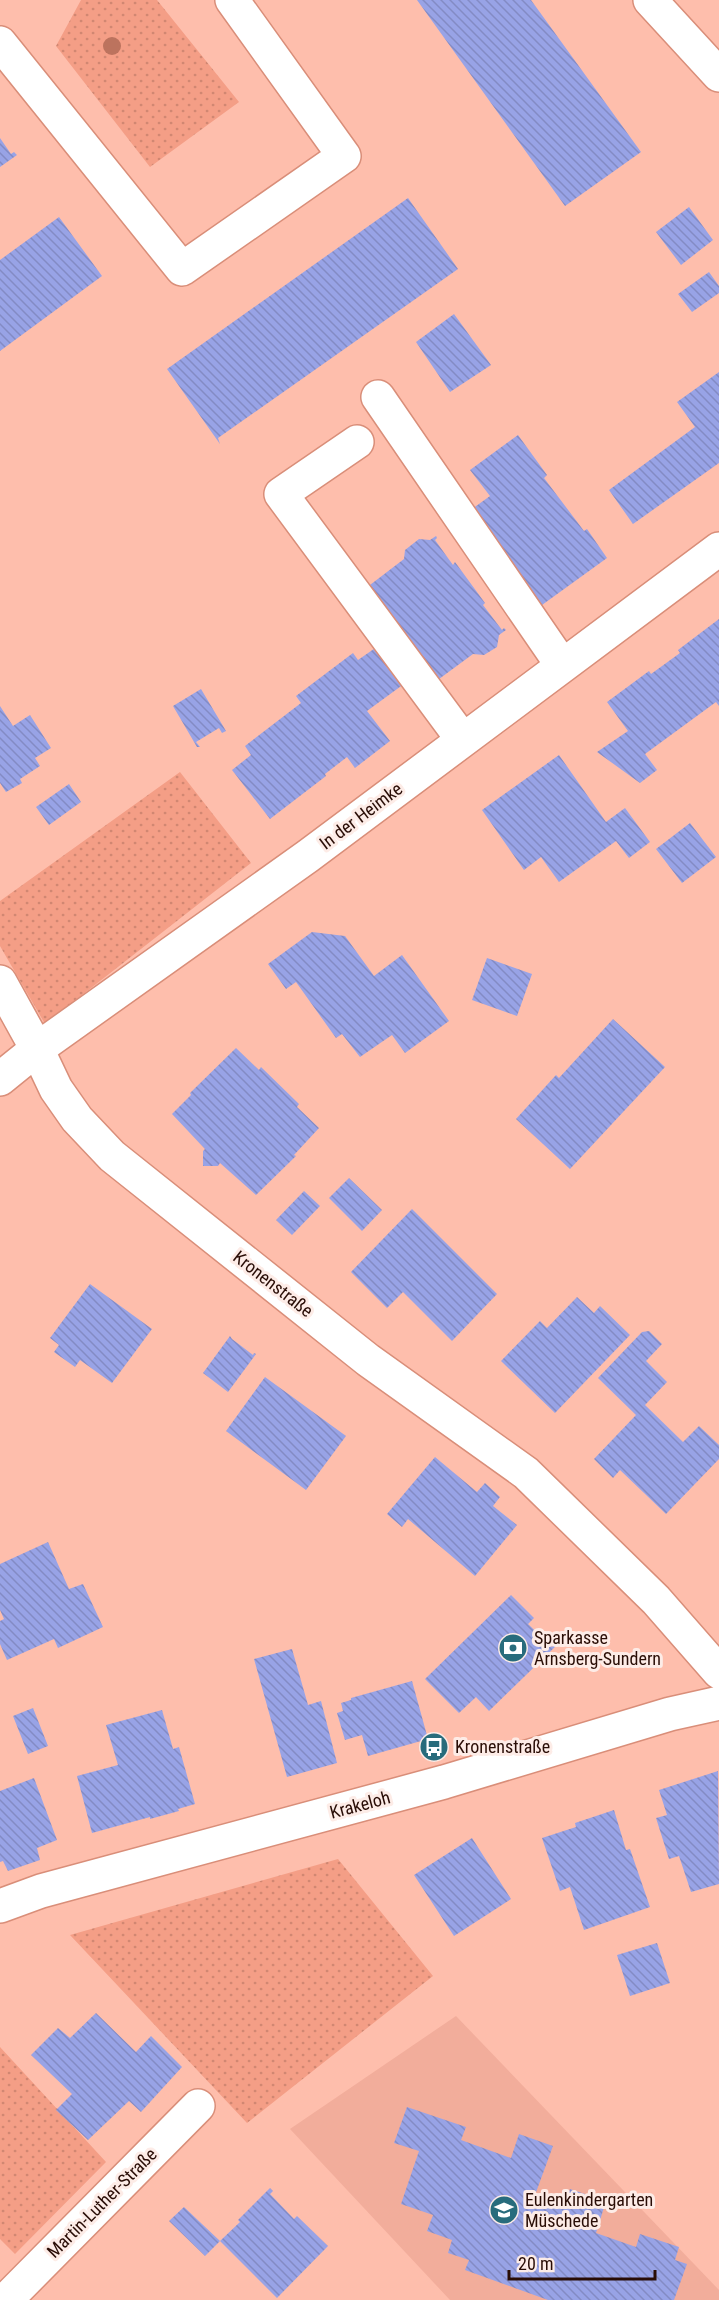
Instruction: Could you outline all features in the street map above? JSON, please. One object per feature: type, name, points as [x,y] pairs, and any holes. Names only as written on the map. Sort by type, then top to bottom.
[{"type":"street","points":[[0,43],[182,269],[344,156],[232,0]]},
{"type":"street","points":[[650,0],[719,75]]},
{"type":"street","points":[[378,397],[562,665]]},
{"type":"street","points":[[357,442],[281,494],[463,740]]},
{"type":"street","name":"In der Heimke","points":[[0,1079],[37,1049],[308,856],[719,549]]},
{"type":"street","name":"Kronenstraße","points":[[0,982],[56,1089],[77,1119],[112,1156],[368,1360],[525,1473],[656,1600],[719,1672]]},
{"type":"street","name":"Krakeloh","points":[[0,1906],[41,1891],[444,1782],[670,1714],[719,1703]]},
{"type":"street","name":"Martin-Luther-Straße","points":[[6,2300],[198,2106]]},
{"type":"shaded area","points":[[81,0],[157,0],[239,102],[150,167],[56,46]]},
{"type":"shaded area","points":[[180,772],[251,863],[45,1024],[0,946],[0,901]]},
{"type":"shaded area","points":[[338,1859],[433,1976],[247,2123],[70,1935]]},
{"type":"shaded area","name":"Eulenkindergarten Müschede","points":[[456,2016],[719,2290],[719,2300],[450,2300],[290,2129]]},
{"type":"shaded area","points":[[0,2047],[106,2162],[15,2254],[0,2239]]},
{"type":"building","points":[[417,0],[531,0],[641,152],[565,206]]},
{"type":"building","points":[[0,138],[11,154],[14,152],[17,155],[0,167]]},
{"type":"building","points":[[408,198],[458,269],[218,438],[220,444],[167,369]]},
{"type":"building","points":[[689,207],[713,240],[681,265],[656,232]]},
{"type":"building","points":[[59,217],[102,276],[0,351],[0,260]]},
{"type":"building","points":[[709,272],[719,286],[719,293],[692,312],[678,294]]},
{"type":"building","points":[[454,314],[491,365],[450,392],[416,342]]},
{"type":"building","points":[[719,372],[719,463],[633,524],[609,490],[695,427],[677,402]]},
{"type":"building","points":[[518,435],[547,475],[544,478],[584,531],[587,529],[607,558],[542,605],[472,509],[490,496],[470,470]]},
{"type":"building","points":[[436,536],[435,540],[453,565],[455,562],[485,603],[483,605],[502,630],[504,628],[506,630],[499,635],[497,647],[484,655],[473,654],[435,682],[366,588],[404,559],[405,550],[419,539],[430,540]]},
{"type":"building","points":[[719,619],[719,706],[716,702],[645,754],[657,770],[640,783],[597,752],[628,731],[607,702],[649,671],[651,674],[680,653],[678,650]]},
{"type":"building","points":[[381,644],[408,681],[367,711],[390,741],[355,768],[347,757],[270,819],[232,770],[251,755],[245,746],[301,703],[296,696],[353,653],[358,660]]},
{"type":"building","points":[[201,689],[226,731],[222,733],[219,728],[196,742],[200,747],[197,747],[173,706]]},
{"type":"building","points":[[0,706],[13,726],[30,715],[51,748],[35,758],[40,766],[20,779],[22,783],[6,792],[0,783]]},
{"type":"building","points":[[559,755],[606,822],[625,808],[650,842],[629,858],[616,841],[559,882],[541,857],[524,870],[482,810]]},
{"type":"building","points":[[69,784],[81,802],[49,825],[36,807]]},
{"type":"building","points":[[690,823],[716,857],[682,883],[656,849]]},
{"type":"building","points":[[312,932],[345,936],[374,976],[402,955],[449,1021],[405,1053],[392,1035],[360,1057],[342,1034],[336,1038],[296,982],[286,989],[268,964]]},
{"type":"building","points":[[487,958],[532,974],[517,1016],[472,1000]]},
{"type":"building","points":[[613,1019],[665,1067],[570,1169],[516,1119],[556,1075],[559,1078]]},
{"type":"building","points":[[236,1048],[259,1070],[261,1067],[299,1104],[297,1107],[319,1128],[294,1155],[296,1156],[256,1195],[220,1163],[218,1166],[203,1166],[205,1149],[172,1114]]},
{"type":"building","points":[[349,1178],[382,1210],[362,1231],[329,1198]]},
{"type":"building","points":[[304,1191],[320,1206],[292,1235],[276,1220]]},
{"type":"building","points":[[412,1209],[497,1294],[452,1341],[403,1292],[387,1308],[351,1272]]},
{"type":"building","points":[[90,1284],[152,1329],[112,1383],[80,1360],[75,1367],[54,1352],[59,1345],[50,1338]]},
{"type":"building","points":[[577,1297],[594,1313],[600,1306],[630,1335],[555,1413],[501,1361],[540,1321],[547,1328]]},
{"type":"building","points":[[649,1331],[662,1344],[646,1361],[667,1382],[645,1405],[683,1442],[699,1426],[719,1445],[719,1459],[666,1514],[620,1470],[613,1478],[594,1459],[636,1415],[598,1378],[642,1332]]},
{"type":"building","points":[[230,1336],[253,1355],[256,1354],[228,1392],[203,1373]]},
{"type":"building","points":[[265,1377],[346,1436],[306,1490],[226,1431]]},
{"type":"building","points":[[435,1457],[477,1492],[485,1483],[500,1497],[493,1506],[517,1525],[475,1576],[408,1519],[402,1527],[387,1514]]},
{"type":"building","points":[[48,1542],[69,1589],[83,1584],[103,1627],[58,1648],[54,1639],[7,1660],[0,1644],[0,1621],[4,1619],[0,1610],[0,1564]]},
{"type":"building","points":[[511,1595],[534,1618],[528,1624],[552,1647],[557,1642],[559,1643],[489,1711],[476,1697],[459,1713],[425,1679]]},
{"type":"building","points":[[292,1649],[308,1705],[321,1701],[337,1763],[287,1777],[254,1659]]},
{"type":"building","points":[[412,1681],[428,1739],[368,1756],[362,1735],[345,1740],[337,1713],[343,1711],[341,1703],[351,1698]]},
{"type":"building","points":[[33,1708],[48,1746],[28,1754],[13,1716]]},
{"type":"building","points":[[162,1710],[173,1749],[179,1747],[195,1804],[178,1809],[179,1811],[92,1833],[77,1776],[118,1765],[106,1725]]},
{"type":"building","points":[[718,1771],[719,1884],[691,1892],[679,1856],[669,1859],[656,1818],[667,1815],[659,1790]]},
{"type":"building","points":[[34,1778],[57,1840],[37,1848],[40,1860],[8,1871],[3,1861],[0,1862],[0,1791]]},
{"type":"building","points":[[614,1810],[626,1850],[630,1849],[650,1907],[584,1930],[570,1887],[560,1891],[542,1838],[576,1827],[575,1823]]},
{"type":"building","points":[[472,1838],[511,1899],[454,1936],[414,1875]]},
{"type":"building","points":[[657,1943],[670,1983],[630,1996],[617,1955]]},
{"type":"building","points":[[96,2013],[136,2052],[151,2036],[182,2067],[141,2112],[129,2101],[88,2140],[56,2110],[72,2094],[31,2055],[58,2028],[70,2038]]},
{"type":"building","points":[[407,2107],[466,2127],[461,2140],[511,2158],[519,2134],[553,2146],[535,2195],[564,2206],[570,2189],[606,2201],[596,2233],[636,2247],[640,2234],[679,2247],[675,2260],[687,2264],[674,2300],[548,2300],[465,2270],[469,2260],[448,2253],[452,2240],[427,2231],[433,2215],[401,2204],[419,2151],[394,2143]]},
{"type":"building","points":[[270,2188],[273,2191],[270,2194],[294,2219],[297,2216],[328,2246],[277,2298],[220,2241]]},
{"type":"building","points":[[184,2207],[220,2241],[205,2256],[169,2221]]},
{"type":"place","name":"Sparkasse Arnsberg-Sundern","points":[[513,1648]]},
{"type":"place","name":"Kronenstraße","points":[[434,1747]]},
{"type":"place","name":"Eulenkindergarten Müschede","points":[[504,2210]]}]
